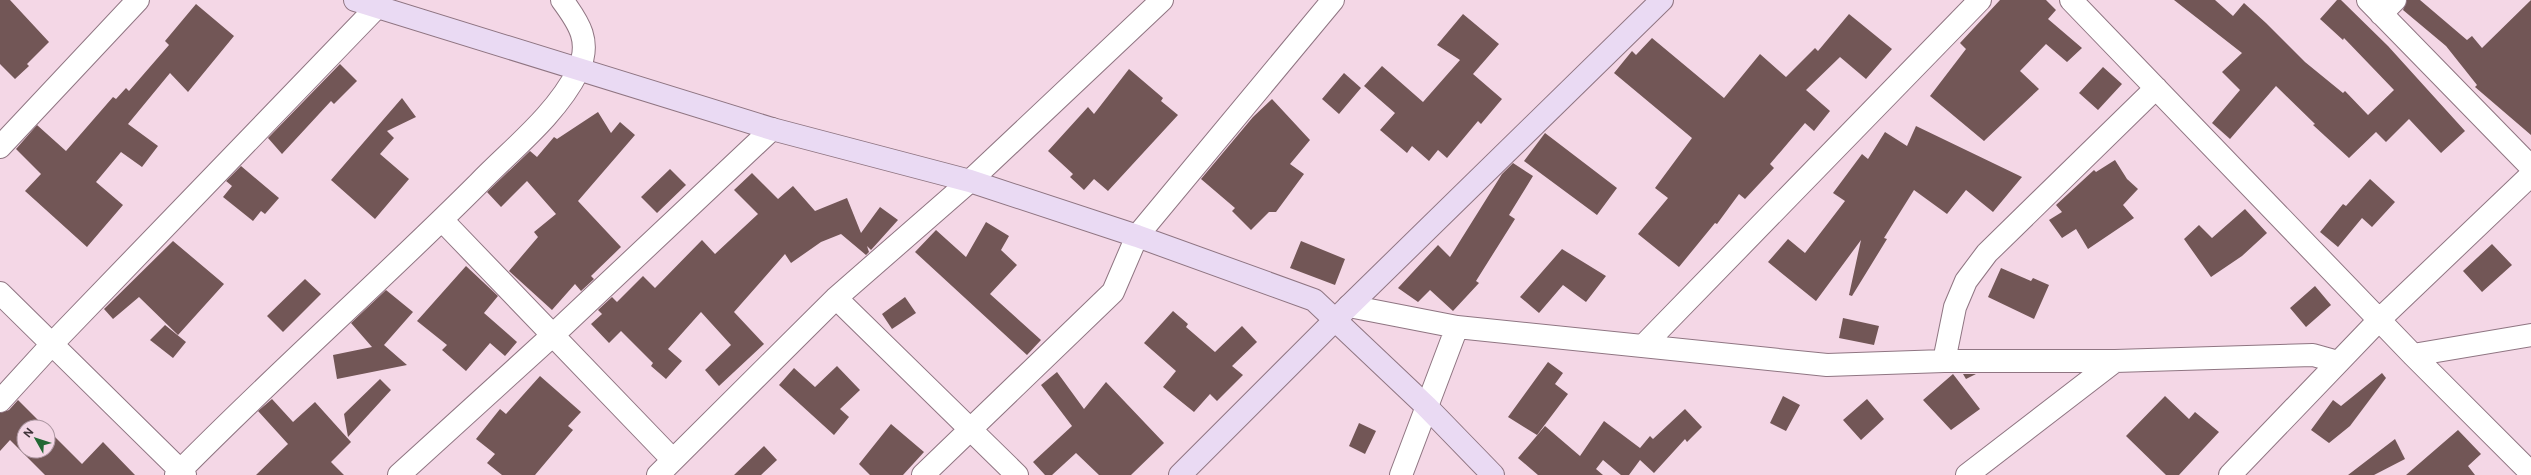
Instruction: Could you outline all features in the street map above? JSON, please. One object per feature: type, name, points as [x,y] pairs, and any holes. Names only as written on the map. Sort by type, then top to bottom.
[{"type":"street","points":[[0,147],[138,0]]},
{"type":"street","points":[[356,0],[772,129],[970,181],[1137,236],[1314,300],[1342,313],[1457,327],[1827,365],[1944,361],[2115,361],[2313,355],[2338,362]]},
{"type":"street","points":[[0,293],[53,343],[181,474],[442,220],[555,105],[578,70],[585,41],[577,20],[562,0]]},
{"type":"street","points":[[442,220],[554,334],[666,468],[836,298],[970,181],[1162,0]]},
{"type":"street","points":[[923,475],[1113,292],[1137,236],[1333,0]]},
{"type":"street","points":[[1180,475],[1342,313],[1662,0]]},
{"type":"street","points":[[1643,346],[1980,0]]},
{"type":"street","points":[[2071,0],[2380,319],[2413,355],[2531,473]]},
{"type":"street","points":[[2381,5],[2531,167]]},
{"type":"street","points":[[0,402],[53,343],[377,7]]},
{"type":"street","points":[[1944,361],[1955,307],[1966,281],[1987,253],[2156,88]]},
{"type":"street","points":[[399,475],[554,334],[772,129]]},
{"type":"street","points":[[2230,475],[2380,319],[2531,175]]},
{"type":"street","points":[[836,298],[1017,475]]},
{"type":"street","points":[[1342,313],[1426,406],[1493,475]]},
{"type":"street","points":[[1401,475],[1457,327]]},
{"type":"street","points":[[2413,355],[2531,335]]},
{"type":"street","points":[[1967,475],[2115,361]]},
{"type":"building","points":[[0,0],[10,0],[49,42],[27,64],[29,66],[15,79],[0,64]]},
{"type":"building","points":[[2000,0],[2046,0],[2056,10],[2048,19],[2082,48],[2067,62],[2046,44],[2020,71],[2039,89],[1984,141],[1930,96],[1966,49],[1960,43]]},
{"type":"building","points":[[2174,0],[2215,0],[2233,16],[2244,3],[2305,62],[2343,93],[2345,91],[2368,115],[2394,90],[2344,38],[2343,40],[2320,19],[2337,0],[2341,0],[2388,46],[2465,131],[2441,153],[2409,119],[2386,142],[2376,132],[2349,158],[2313,125],[2315,124],[2276,86],[2230,139],[2212,123],[2240,90],[2222,72],[2242,53]]},
{"type":"building","points":[[2407,0],[2420,0],[2467,40],[2472,36],[2482,48],[2531,0],[2531,135],[2475,87],[2477,85],[2446,46],[2403,10]]},
{"type":"building","points":[[196,4],[234,36],[188,92],[170,73],[128,124],[158,146],[142,167],[121,152],[96,182],[123,205],[87,247],[25,191],[41,174],[16,149],[37,125],[66,151],[113,97],[116,99],[126,88],[129,91],[169,45],[165,41]]},
{"type":"building","points":[[1463,14],[1499,44],[1473,74],[1502,99],[1481,124],[1478,121],[1447,158],[1438,150],[1429,161],[1412,146],[1407,153],[1380,130],[1395,113],[1364,86],[1382,66],[1423,102],[1460,60],[1437,45]]},
{"type":"building","points":[[1849,14],[1892,49],[1866,79],[1840,57],[1806,90],[1830,111],[1814,131],[1805,123],[1770,164],[1774,168],[1745,199],[1739,194],[1717,224],[1715,223],[1679,267],[1638,234],[1668,198],[1655,188],[1692,138],[1614,73],[1632,51],[1636,55],[1652,38],[1724,98],[1760,54],[1786,77],[1815,48],[1818,51]]},
{"type":"building","points":[[340,64],[357,81],[334,104],[331,101],[282,154],[268,138]]},
{"type":"building","points":[[2103,67],[2122,84],[2098,110],[2079,93]]},
{"type":"building","points":[[1129,69],[1163,98],[1161,101],[1178,115],[1108,191],[1094,179],[1084,190],[1070,177],[1073,174],[1048,151],[1088,107],[1094,114]]},
{"type":"building","points":[[1344,73],[1361,88],[1339,114],[1322,99]]},
{"type":"building","points":[[402,98],[416,117],[387,131],[394,138],[380,154],[409,179],[375,219],[331,180]]},
{"type":"building","points":[[1272,99],[1310,140],[1290,164],[1304,174],[1276,212],[1269,212],[1251,230],[1232,211],[1235,208],[1201,179],[1253,117]]},
{"type":"building","points":[[598,112],[611,133],[620,122],[635,135],[578,201],[621,247],[591,276],[594,279],[581,291],[575,284],[552,310],[509,271],[538,237],[534,232],[556,214],[527,181],[501,207],[487,192],[530,151],[537,157],[554,137],[557,139]]},
{"type":"building","points":[[1916,126],[2022,177],[1993,212],[1966,190],[1947,214],[1914,190],[1884,238],[1887,239],[1852,296],[1849,295],[1861,240],[1816,301],[1768,262],[1788,239],[1805,253],[1845,201],[1833,193],[1862,154],[1868,159],[1885,132],[1907,146]]},
{"type":"building","points":[[1545,133],[1617,188],[1597,215],[1524,161]]},
{"type":"building","points":[[2115,160],[2127,179],[2138,189],[2123,205],[2134,218],[2088,249],[2076,229],[2062,238],[2049,220],[2062,212],[2056,205],[2094,170],[2096,172]]},
{"type":"building","points":[[1513,163],[1533,176],[1509,215],[1515,219],[1476,281],[1479,283],[1453,311],[1430,290],[1418,302],[1398,288],[1438,245],[1450,257],[1502,174]]},
{"type":"building","points":[[241,166],[279,198],[265,214],[261,211],[253,221],[223,197],[232,186],[226,181]]},
{"type":"building","points":[[670,169],[686,185],[657,213],[641,197]]},
{"type":"building","points":[[752,173],[778,199],[793,186],[815,211],[847,198],[861,233],[880,207],[898,220],[871,250],[867,246],[869,252],[866,255],[841,234],[821,242],[791,263],[785,254],[734,312],[764,344],[719,386],[705,370],[731,345],[701,312],[668,349],[682,361],[666,379],[651,366],[653,363],[621,331],[609,343],[591,324],[602,314],[598,310],[612,297],[617,302],[643,276],[655,288],[702,240],[715,254],[758,214],[734,190]]},
{"type":"building","points":[[2370,179],[2395,202],[2372,227],[2362,218],[2338,247],[2320,232],[2343,204],[2346,206]]},
{"type":"building","points":[[2245,209],[2267,233],[2242,256],[2211,277],[2184,239],[2199,225],[2212,238]]},
{"type":"building","points":[[986,222],[1009,236],[1001,250],[1017,265],[990,294],[1041,340],[1027,355],[915,252],[936,230],[966,257]]},
{"type":"building","points":[[173,241],[224,284],[178,335],[139,297],[113,319],[104,309]]},
{"type":"building","points":[[1301,241],[1345,259],[1335,285],[1290,268]]},
{"type":"building","points":[[2492,244],[2512,265],[2482,292],[2463,271]]},
{"type":"building","points":[[1562,249],[1606,276],[1586,302],[1563,285],[1539,313],[1520,297]]},
{"type":"building","points":[[466,266],[498,296],[484,313],[517,342],[505,356],[490,343],[466,371],[442,350],[447,345],[417,321]]},
{"type":"building","points":[[2001,268],[2031,281],[2033,278],[2049,285],[2034,319],[1988,297]]},
{"type":"building","points":[[305,279],[321,294],[283,332],[267,316]]},
{"type":"building","points":[[2315,286],[2331,305],[2306,327],[2290,308]]},
{"type":"building","points":[[386,290],[413,312],[384,345],[407,365],[337,379],[333,355],[372,347],[351,323]]},
{"type":"building","points":[[905,297],[916,313],[892,329],[882,314]]},
{"type":"building","points":[[1173,311],[1188,324],[1186,327],[1215,352],[1242,326],[1257,342],[1232,366],[1243,375],[1217,401],[1210,394],[1194,412],[1163,387],[1176,371],[1144,343]]},
{"type":"building","points":[[1843,318],[1879,326],[1874,345],[1839,338]]},
{"type":"building","points":[[165,325],[186,342],[173,358],[150,340]]},
{"type":"building","points":[[1548,362],[1563,373],[1555,384],[1568,394],[1537,435],[1508,417]]},
{"type":"building","points":[[837,366],[860,390],[840,409],[849,417],[834,435],[779,385],[794,368],[815,387]]},
{"type":"building","points":[[1057,372],[1084,409],[1106,382],[1164,443],[1131,475],[1099,475],[1076,453],[1052,475],[1045,475],[1033,462],[1072,426],[1041,385]]},
{"type":"building","points":[[2382,373],[2386,378],[2350,426],[2329,443],[2311,430],[2333,400],[2341,406]]},
{"type":"building","points":[[1953,374],[1980,409],[1951,430],[1923,400]]},
{"type":"building","points":[[1963,374],[1976,374],[1966,379]]},
{"type":"building","points":[[540,376],[581,412],[568,426],[573,430],[535,475],[502,475],[487,463],[495,454],[476,439],[500,409],[506,414]]},
{"type":"building","points":[[380,379],[391,390],[348,437],[344,414]]},
{"type":"building","points":[[1783,396],[1800,405],[1786,431],[1770,423]]},
{"type":"building","points":[[2165,396],[2189,419],[2195,412],[2219,432],[2179,475],[2166,475],[2126,436]]},
{"type":"building","points":[[272,399],[293,422],[315,402],[351,442],[331,462],[344,475],[256,475],[288,444],[258,411]]},
{"type":"building","points":[[1867,399],[1884,419],[1861,440],[1843,420]]},
{"type":"building","points":[[18,400],[37,419],[16,419],[16,446],[10,440],[0,451],[0,413],[9,410]]},
{"type":"building","points":[[1685,409],[1702,427],[1687,442],[1685,439],[1654,473],[1640,460],[1629,475],[1621,475],[1603,460],[1596,469],[1603,475],[1538,475],[1518,458],[1545,426],[1580,456],[1604,421],[1640,448],[1650,436],[1653,439]]},
{"type":"building","points":[[1359,423],[1376,431],[1365,454],[1349,446]]},
{"type":"building","points":[[891,424],[924,452],[903,475],[870,475],[859,464]]},
{"type":"building","points":[[2458,430],[2481,454],[2468,466],[2475,475],[2406,475]]},
{"type":"building","points":[[56,438],[82,464],[103,442],[135,475],[45,475],[29,459],[56,459]]},
{"type":"building","points":[[2395,439],[2405,459],[2374,475],[2348,475]]},
{"type":"building","points":[[764,446],[777,460],[761,475],[734,475]]}]
